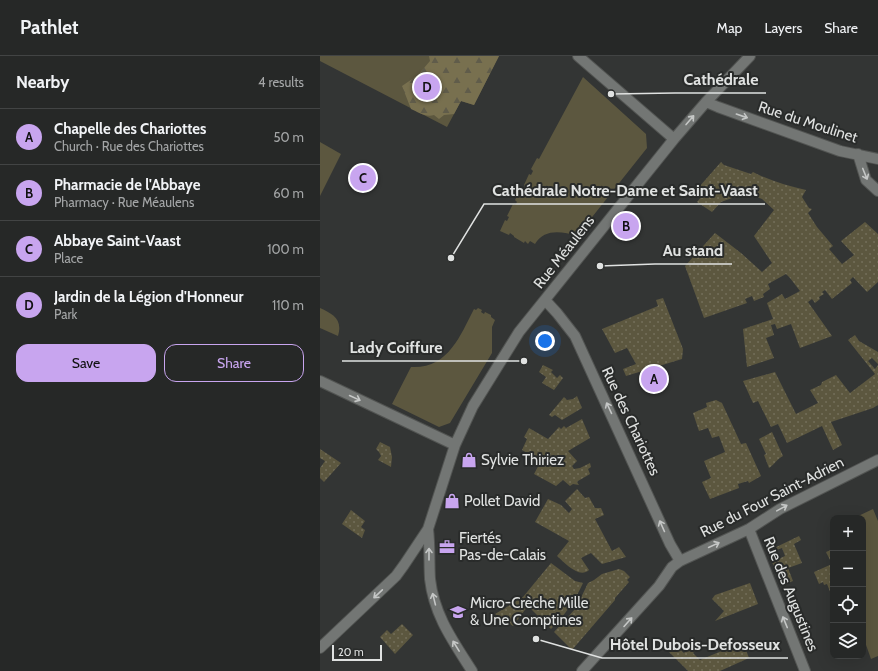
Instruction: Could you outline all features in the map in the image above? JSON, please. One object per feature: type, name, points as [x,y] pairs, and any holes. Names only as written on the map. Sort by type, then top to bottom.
[{"type":"street","points":[[578,56],[674,139]]},
{"type":"street","name":"Rue Méaulens","points":[[428,529],[455,445],[472,406],[519,332],[674,139],[706,102],[750,56]]},
{"type":"street","name":"Rue du Moulinet","points":[[706,102],[718,108],[840,150],[878,159]]},
{"type":"street","points":[[858,154],[866,180],[878,191]]},
{"type":"street","name":"Rue des Chariottes","points":[[545,300],[574,336],[670,544],[680,561]]},
{"type":"street","points":[[320,381],[455,445]]},
{"type":"street","name":"Rue du Four Saint-Adrien","points":[[680,561],[749,528],[780,509],[878,460]]},
{"type":"street","name":"Rue des Augustines","points":[[749,528],[805,671]]},
{"type":"street","points":[[320,648],[396,576],[428,529]]},
{"type":"street","points":[[428,529],[430,579],[440,620],[472,671]]},
{"type":"street","points":[[582,671],[659,586],[672,567],[680,561]]},
{"type":"shaded area","points":[[320,56],[499,56],[474,105],[461,101],[447,127],[320,61]]},
{"type":"shaded area","points":[[583,77],[646,134],[647,148],[577,236],[553,232],[543,236],[535,244],[530,241],[528,244],[525,241],[524,243],[510,233],[509,235],[500,231],[505,220],[507,221],[509,217],[507,216],[513,204],[515,205],[517,202],[515,200],[521,189],[523,190],[529,174],[531,175],[533,171],[531,169],[537,158],[539,159]]},
{"type":"shaded area","points":[[320,142],[341,154],[320,196]]},
{"type":"shaded area","points":[[721,162],[724,165],[751,174],[753,172],[779,183],[806,190],[802,197],[809,208],[812,209],[808,213],[817,227],[833,246],[829,249],[842,264],[854,255],[841,241],[865,222],[878,234],[878,282],[867,292],[853,277],[850,280],[852,283],[832,299],[825,290],[822,292],[824,294],[819,297],[820,299],[815,303],[812,299],[808,302],[832,336],[800,348],[791,324],[777,329],[775,324],[771,325],[774,335],[766,338],[774,358],[747,367],[743,329],[773,319],[767,303],[782,294],[785,299],[800,291],[786,274],[768,284],[770,289],[763,294],[764,297],[754,301],[752,296],[745,299],[747,303],[704,318],[685,266],[715,233],[741,253],[762,272],[772,263],[754,236],[774,210],[762,199],[752,195],[732,198],[721,202],[712,212],[697,202],[705,192],[699,187]]},
{"type":"shaded area","points":[[663,298],[683,349],[682,359],[626,376],[623,369],[636,364],[627,348],[615,353],[602,329],[658,306],[656,300]]},
{"type":"shaded area","points":[[320,308],[333,315],[338,321],[338,336],[320,328]]},
{"type":"shaded area","points":[[478,308],[482,310],[481,312],[484,314],[485,312],[491,315],[491,317],[495,320],[492,327],[492,353],[450,423],[439,427],[392,404],[411,367],[424,366],[434,363],[444,357],[458,340],[474,309],[476,310]]},
{"type":"shaded area","points":[[855,335],[859,341],[878,352],[878,364],[872,358],[868,361],[875,369],[878,365],[878,405],[831,422],[842,445],[833,450],[822,426],[787,443],[778,424],[771,427],[758,401],[753,403],[743,381],[775,372],[796,414],[818,403],[810,390],[836,375],[850,393],[875,374],[848,340]]},
{"type":"shaded area","points":[[543,365],[553,370],[551,372],[557,378],[560,375],[563,378],[554,390],[542,383],[546,377],[539,372]]},
{"type":"shaded area","points":[[577,396],[582,408],[562,420],[555,415],[552,417],[549,415],[564,397],[567,400],[573,399]]},
{"type":"shaded area","points":[[716,400],[722,403],[741,444],[746,443],[761,476],[749,483],[748,481],[738,484],[739,488],[710,499],[702,482],[711,478],[704,461],[725,452],[719,436],[712,438],[708,428],[699,431],[693,413],[707,407],[706,403]]},
{"type":"shaded area","points":[[582,419],[590,438],[568,451],[577,461],[572,466],[574,469],[590,463],[591,467],[588,469],[590,474],[577,482],[579,485],[573,484],[570,486],[563,480],[556,486],[534,474],[541,461],[522,450],[527,439],[524,437],[529,428],[548,439],[559,427],[561,429],[564,426],[566,428]]},
{"type":"shaded area","points":[[772,432],[783,456],[769,468],[764,455],[766,454],[759,439]]},
{"type":"shaded area","points":[[380,442],[390,447],[392,457],[391,467],[378,460],[381,456],[376,449]]},
{"type":"shaded area","points":[[320,449],[341,463],[324,482],[320,478],[320,468],[325,461],[320,458]]},
{"type":"shaded area","points":[[577,489],[585,498],[589,497],[595,508],[601,508],[604,515],[595,519],[612,551],[619,547],[626,557],[602,564],[591,553],[581,558],[589,570],[581,573],[572,569],[557,556],[569,541],[535,522],[548,499],[561,505],[569,513],[572,509],[565,501]]},
{"type":"shaded area","points":[[873,509],[878,521],[878,656],[871,659],[866,645],[866,515],[860,515]]},
{"type":"shaded area","points":[[351,510],[365,521],[361,527],[365,530],[362,538],[342,524]]},
{"type":"shaded area","points":[[799,536],[801,540],[794,544],[802,563],[788,568],[793,581],[782,586],[772,562],[785,556],[782,548],[769,553],[768,551]]},
{"type":"shaded area","points":[[830,550],[830,560],[826,552]]},
{"type":"shaded area","points":[[551,563],[575,581],[583,583],[569,608],[551,629],[531,609],[533,606],[530,603],[513,626],[495,614],[523,597]]},
{"type":"shaded area","points":[[830,565],[830,592],[827,584],[824,585],[823,582],[819,584],[814,572]]},
{"type":"shaded area","points":[[619,569],[624,571],[630,577],[627,580],[629,582],[572,650],[554,632],[576,608],[588,583],[602,574]]},
{"type":"shaded area","points":[[750,583],[758,604],[715,621],[724,611],[712,599],[715,595]]},
{"type":"shaded area","points":[[402,624],[413,635],[395,654],[380,637],[387,630],[391,634]]},
{"type":"shaded area","points":[[696,640],[701,645],[693,653],[700,660],[743,642],[749,658],[720,671],[688,671],[667,650],[673,643],[684,653]]},
{"type":"green space","points":[[429,56],[499,56],[474,105],[461,101],[454,114],[444,115],[439,119],[434,115],[425,115],[411,109],[402,86],[418,75],[430,61]]},
{"type":"place","name":"Jardin de la Légion d'Honneur","points":[[427,87]]},
{"type":"place","name":"Cathédrale","points":[[611,94]]},
{"type":"place","name":"Abbaye Saint-Vaast","points":[[363,178]]},
{"type":"place","name":"Pharmacie de l'Abbaye","points":[[626,226]]},
{"type":"place","name":"Cathédrale Notre-Dame et Saint-Vaast","points":[[451,258]]},
{"type":"place","name":"Au stand","points":[[600,266]]},
{"type":"place","name":"Lady Coiffure","points":[[524,361]]},
{"type":"place","name":"Chapelle des Chariottes","points":[[654,379]]},
{"type":"place","name":"Sylvie Thiriez","points":[[469,460]]},
{"type":"place","name":"Pollet David","points":[[452,501]]},
{"type":"place","name":"Fiertés Pas-de-Calais","points":[[447,547]]},
{"type":"place","name":"Micro-Crèche Mille & Une Comptines","points":[[458,612]]},
{"type":"place","name":"Hôtel Dubois-Defosseux","points":[[536,639]]}]
